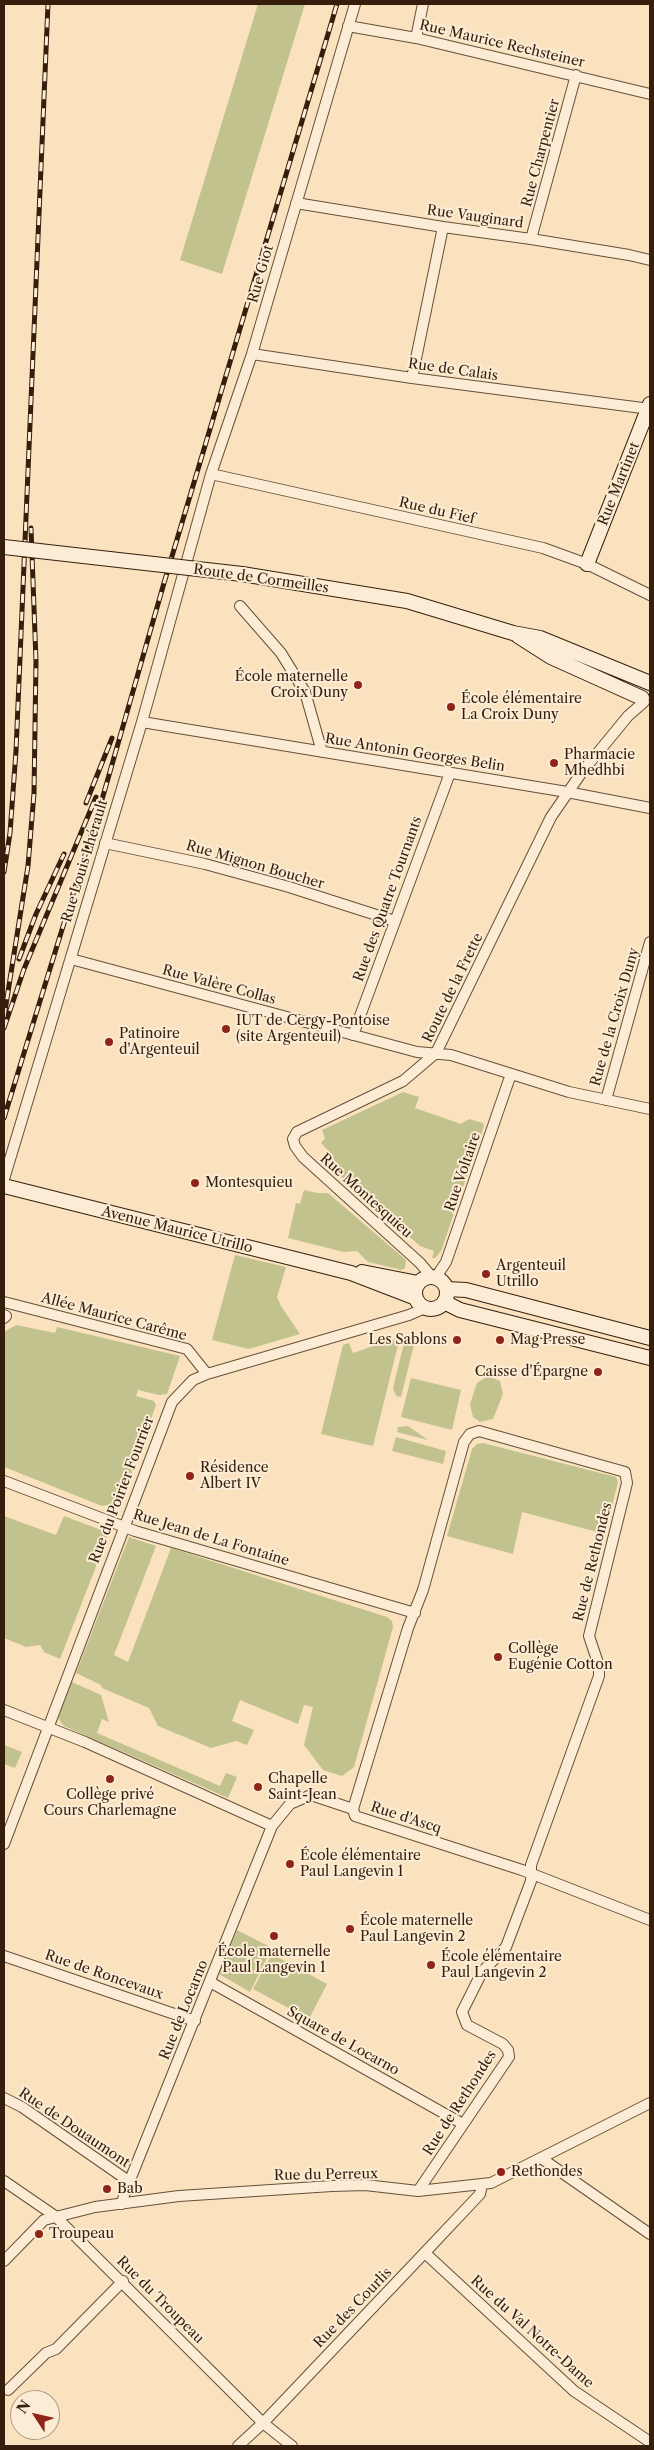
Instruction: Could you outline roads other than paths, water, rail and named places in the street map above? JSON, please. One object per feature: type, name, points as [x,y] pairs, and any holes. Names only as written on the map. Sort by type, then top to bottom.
[{"type":"street","name":"Rue Giot","points":[[190,550],[211,474],[252,354],[355,4]]},
{"type":"street","points":[[416,38],[423,4]]},
{"type":"street","name":"Rue Maurice Rechsteiner","points":[[348,26],[416,38],[650,94]]},
{"type":"street","name":"Rue Charpentier","points":[[531,239],[576,75]]},
{"type":"street","name":"Rue Vauginard","points":[[296,203],[442,227],[531,239],[650,260]]},
{"type":"street","points":[[412,378],[442,227]]},
{"type":"street","name":"Rue de Calais","points":[[252,354],[412,378],[650,407]]},
{"type":"street","name":"Rue Martinet","points":[[587,564],[650,407]]},
{"type":"street","name":"Rue du Fief","points":[[211,474],[543,548],[587,564],[650,595]]},
{"type":"street","name":"Route de Cormeilles","points":[[4,547],[242,574],[407,600],[513,633]]},
{"type":"street","name":"Rue Louis Lhérault","points":[[4,1179],[142,722],[190,550]]},
{"type":"street","points":[[240,606],[281,653],[305,692],[322,752]]},
{"type":"street","points":[[513,633],[540,638],[650,683],[641,690],[645,701]]},
{"type":"street","points":[[513,633],[551,658],[645,701]]},
{"type":"street","points":[[567,792],[628,716],[645,701]]},
{"type":"street","name":"Rue Antonin Georges Belin","points":[[142,722],[567,792],[650,808]]},
{"type":"street","name":"Rue des Quatre Tournants","points":[[353,1035],[450,773]]},
{"type":"street","name":"Route de la Frette","points":[[297,1132],[403,1081],[436,1053],[551,817],[560,806],[567,792]]},
{"type":"street","name":"Rue Mignon Boucher","points":[[105,843],[135,848],[224,869],[289,887],[395,921]]},
{"type":"street","name":"Rue de la Croix Duny","points":[[606,1100],[650,942]]},
{"type":"street","name":"Rue Valère Collas","points":[[71,960],[417,1052],[451,1054],[569,1092],[650,1108]]},
{"type":"street","name":"Rue Voltaire","points":[[433,1277],[446,1262],[511,1074]]},
{"type":"street","name":"Rue Montesquieu","points":[[297,1132],[293,1142],[303,1157],[433,1277]]},
{"type":"street","name":"Avenue Maurice Utrillo","points":[[4,1186],[351,1273],[420,1303]]},
{"type":"street","name":"Avenue Maurice Utrillo","points":[[351,1273],[364,1272],[418,1284]]},
{"type":"street","points":[[650,1338],[466,1290],[446,1295],[436,1308],[420,1303],[418,1284],[433,1277],[445,1284],[446,1295],[460,1310],[650,1358]]},
{"type":"street","name":"Allée Maurice Carême","points":[[4,1302],[187,1349],[206,1374]]},
{"type":"street","name":"Rue du Poirier Fourrier","points":[[4,1844],[47,1726],[172,1402],[193,1380],[206,1374],[409,1315],[420,1303]]},
{"type":"street","name":"Rue de Rethondes","points":[[353,1809],[414,1613],[423,1590],[464,1442],[470,1434],[479,1431],[625,1472],[627,1483],[589,1636],[599,1666],[598,1676],[531,1865],[531,1881],[506,1947],[482,1972],[462,2012],[467,2024],[503,2044],[508,2050],[509,2057],[418,2191]]},
{"type":"street","name":"Rue Jean de La Fontaine","points":[[4,1481],[124,1527],[414,1613]]},
{"type":"street","points":[[4,1710],[47,1726],[272,1826]]},
{"type":"street","name":"Rue d'Ascq","points":[[272,1826],[290,1804],[311,1795],[353,1809],[356,1816],[531,1873],[650,1920]]},
{"type":"street","name":"Rue de Locarno","points":[[122,2204],[272,1826]]},
{"type":"street","name":"Rue de Roncevaux","points":[[4,1956],[195,2021]]},
{"type":"street","name":"Square de Locarno","points":[[210,1982],[463,2124]]},
{"type":"street","name":"Rue de Douaumont","points":[[4,2098],[22,2107],[130,2182]]},
{"type":"street","name":"Rue du Perreux","points":[[4,2261],[44,2220],[55,2216],[122,2204],[179,2196],[332,2186],[365,2186],[418,2191],[482,2185],[541,2158],[650,2103]]},
{"type":"street","points":[[541,2158],[650,2234]]},
{"type":"street","name":"Rue du Troupeau","points":[[4,2180],[55,2216],[123,2281],[263,2423],[292,2446]]},
{"type":"street","name":"Rue des Courlis","points":[[238,2446],[263,2423],[425,2253],[480,2194],[482,2185]]},
{"type":"street","name":"Rue du Val Notre-Dame","points":[[425,2253],[574,2391],[650,2442]]},
{"type":"street","points":[[8,2390],[46,2353],[56,2349],[123,2281]]},
{"type":"railway","points":[[4,872],[10,833],[16,751],[48,4]]},
{"type":"railway","points":[[4,1118],[101,803],[164,583],[337,4]]},
{"type":"railway","points":[[4,1017],[28,866],[34,793],[36,661],[31,528]]},
{"type":"railway","points":[[86,803],[112,738]]},
{"type":"railway","points":[[4,1028],[24,969],[96,797]]},
{"type":"railway","points":[[19,959],[36,914],[64,854]]},
{"type":"place","name":"École maternelle Croix Duny","points":[[358,685]]},
{"type":"place","name":"École élémentaire La Croix Duny","points":[[451,707]]},
{"type":"place","name":"Pharmacie Mhedhbi","points":[[554,763]]},
{"type":"place","name":"IUT de Cergy-Pontoise (site Argenteuil)","points":[[226,1029]]},
{"type":"place","name":"Patinoire d'Argenteuil","points":[[109,1042]]},
{"type":"place","name":"Montesquieu","points":[[195,1183]]},
{"type":"place","name":"Argenteuil Utrillo","points":[[486,1274]]},
{"type":"place","name":"Les Sablons","points":[[457,1340]]},
{"type":"place","name":"Mag Presse","points":[[500,1340]]},
{"type":"place","name":"Caisse d'Épargne","points":[[598,1372]]},
{"type":"place","name":"Résidence Albert IV","points":[[190,1476]]},
{"type":"place","name":"Collège Eugénie Cotton","points":[[498,1657]]},
{"type":"place","name":"Collège privé Cours Charlemagne","points":[[110,1779]]},
{"type":"place","name":"Chapelle Saint-Jean","points":[[258,1787]]},
{"type":"place","name":"École élémentaire Paul Langevin 1","points":[[290,1864]]},
{"type":"place","name":"École maternelle Paul Langevin 2","points":[[350,1929]]},
{"type":"place","name":"École maternelle Paul Langevin 1","points":[[274,1936]]},
{"type":"place","name":"École élémentaire Paul Langevin 2","points":[[431,1965]]},
{"type":"place","name":"Rethondes","points":[[501,2172]]},
{"type":"place","name":"Bab","points":[[107,2189]]},
{"type":"place","name":"Troupeau","points":[[39,2234]]}]
